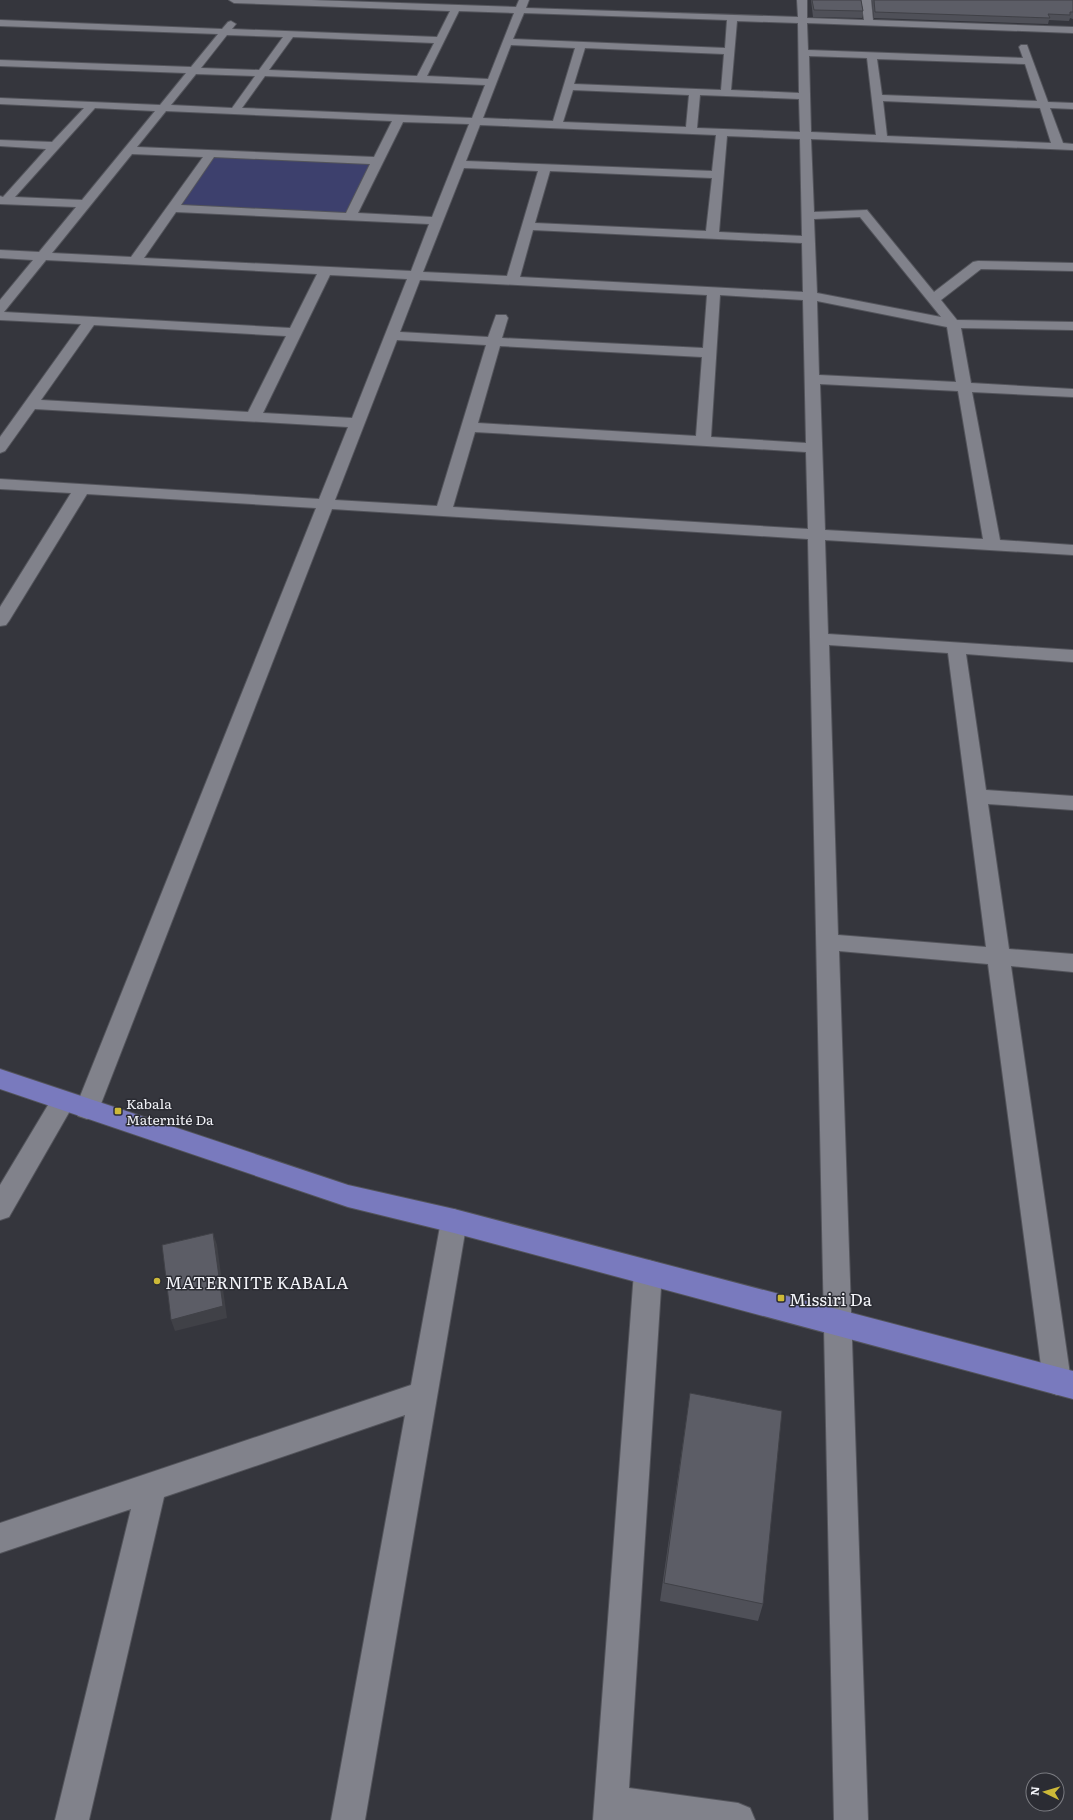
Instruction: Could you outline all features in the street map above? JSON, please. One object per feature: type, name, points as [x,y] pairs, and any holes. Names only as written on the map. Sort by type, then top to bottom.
[{"type":"main road","points":[[0,1079],[348,1196],[454,1221],[837,1321],[1065,1383]]},
{"type":"street","points":[[234,0],[456,8],[522,5],[589,13],[732,18],[802,10],[869,23],[1073,30]]},
{"type":"street","points":[[0,309],[251,0]]},
{"type":"street","points":[[589,13],[592,0]]},
{"type":"street","points":[[866,0],[869,23]]},
{"type":"street","points":[[0,1209],[75,1105],[326,504],[522,5]]},
{"type":"street","points":[[420,80],[456,8]]},
{"type":"street","points":[[802,10],[851,1820]]},
{"type":"street","points":[[726,93],[732,18]]},
{"type":"street","points":[[0,23],[440,40]]},
{"type":"street","points":[[6,35],[18,24]]},
{"type":"street","points":[[1018,28],[1058,146]]},
{"type":"street","points":[[235,111],[290,34]]},
{"type":"street","points":[[508,42],[729,51]]},
{"type":"street","points":[[557,125],[580,45]]},
{"type":"street","points":[[803,53],[1029,61]]},
{"type":"street","points":[[872,55],[882,138]]},
{"type":"street","points":[[0,63],[492,82]]},
{"type":"street","points":[[568,87],[804,96]]},
{"type":"street","points":[[690,130],[695,92]]},
{"type":"street","points":[[877,98],[1073,106]]},
{"type":"street","points":[[0,101],[1073,146]]},
{"type":"street","points":[[3,200],[92,105]]},
{"type":"street","points":[[350,217],[399,118]]},
{"type":"street","points":[[712,235],[722,132]]},
{"type":"street","points":[[0,143],[55,146]]},
{"type":"street","points":[[129,150],[378,161]]},
{"type":"street","points":[[135,261],[211,153]]},
{"type":"street","points":[[460,164],[718,175]]},
{"type":"street","points":[[512,281],[544,167]]},
{"type":"street","points":[[3,200],[85,204]]},
{"type":"street","points":[[172,208],[437,221]]},
{"type":"street","points":[[808,216],[863,213],[953,324],[992,545]]},
{"type":"street","points":[[527,226],[808,240]]},
{"type":"street","points":[[0,254],[810,296],[953,324],[1073,326]]},
{"type":"street","points":[[934,299],[978,265],[1073,267]]},
{"type":"street","points":[[253,416],[325,271]]},
{"type":"street","points":[[703,441],[714,291]]},
{"type":"street","points":[[0,316],[294,332]]},
{"type":"street","points":[[444,511],[501,318]]},
{"type":"street","points":[[0,448],[90,321]]},
{"type":"street","points":[[392,336],[709,353]]},
{"type":"street","points":[[812,379],[1073,393]]},
{"type":"street","points":[[32,404],[358,423]]},
{"type":"street","points":[[469,428],[814,448]]},
{"type":"street","points":[[0,484],[1073,550]]},
{"type":"street","points":[[0,621],[82,489]]},
{"type":"street","points":[[819,639],[1073,656]]},
{"type":"street","points":[[956,648],[998,956],[1065,1383]]},
{"type":"street","points":[[976,796],[1073,803]]},
{"type":"street","points":[[827,942],[1073,963]]},
{"type":"street","points":[[348,1820],[454,1221]]},
{"type":"street","points":[[648,1272],[610,1812],[738,1820]]},
{"type":"street","points":[[0,1538],[423,1395]]},
{"type":"street","points":[[72,1820],[151,1487]]},
{"type":"shaded area","points":[[212,156],[375,163],[349,215],[176,206]]},
{"type":"building","points":[[812,0],[861,0],[863,11],[814,10]]},
{"type":"building","points":[[874,0],[1073,0],[1073,12],[1070,12],[1070,15],[1048,14],[1050,18],[875,12]]},
{"type":"building","points":[[213,1233],[223,1306],[171,1320],[162,1245]]},
{"type":"building","points":[[690,1393],[782,1411],[763,1604],[664,1583]]},
{"type":"place","name":"Kabala Maternité Da","points":[[118,1111]]},
{"type":"place","name":"MATERNITE KABALA","points":[[157,1281]]},
{"type":"place","name":"Missiri Da","points":[[781,1298]]}]
